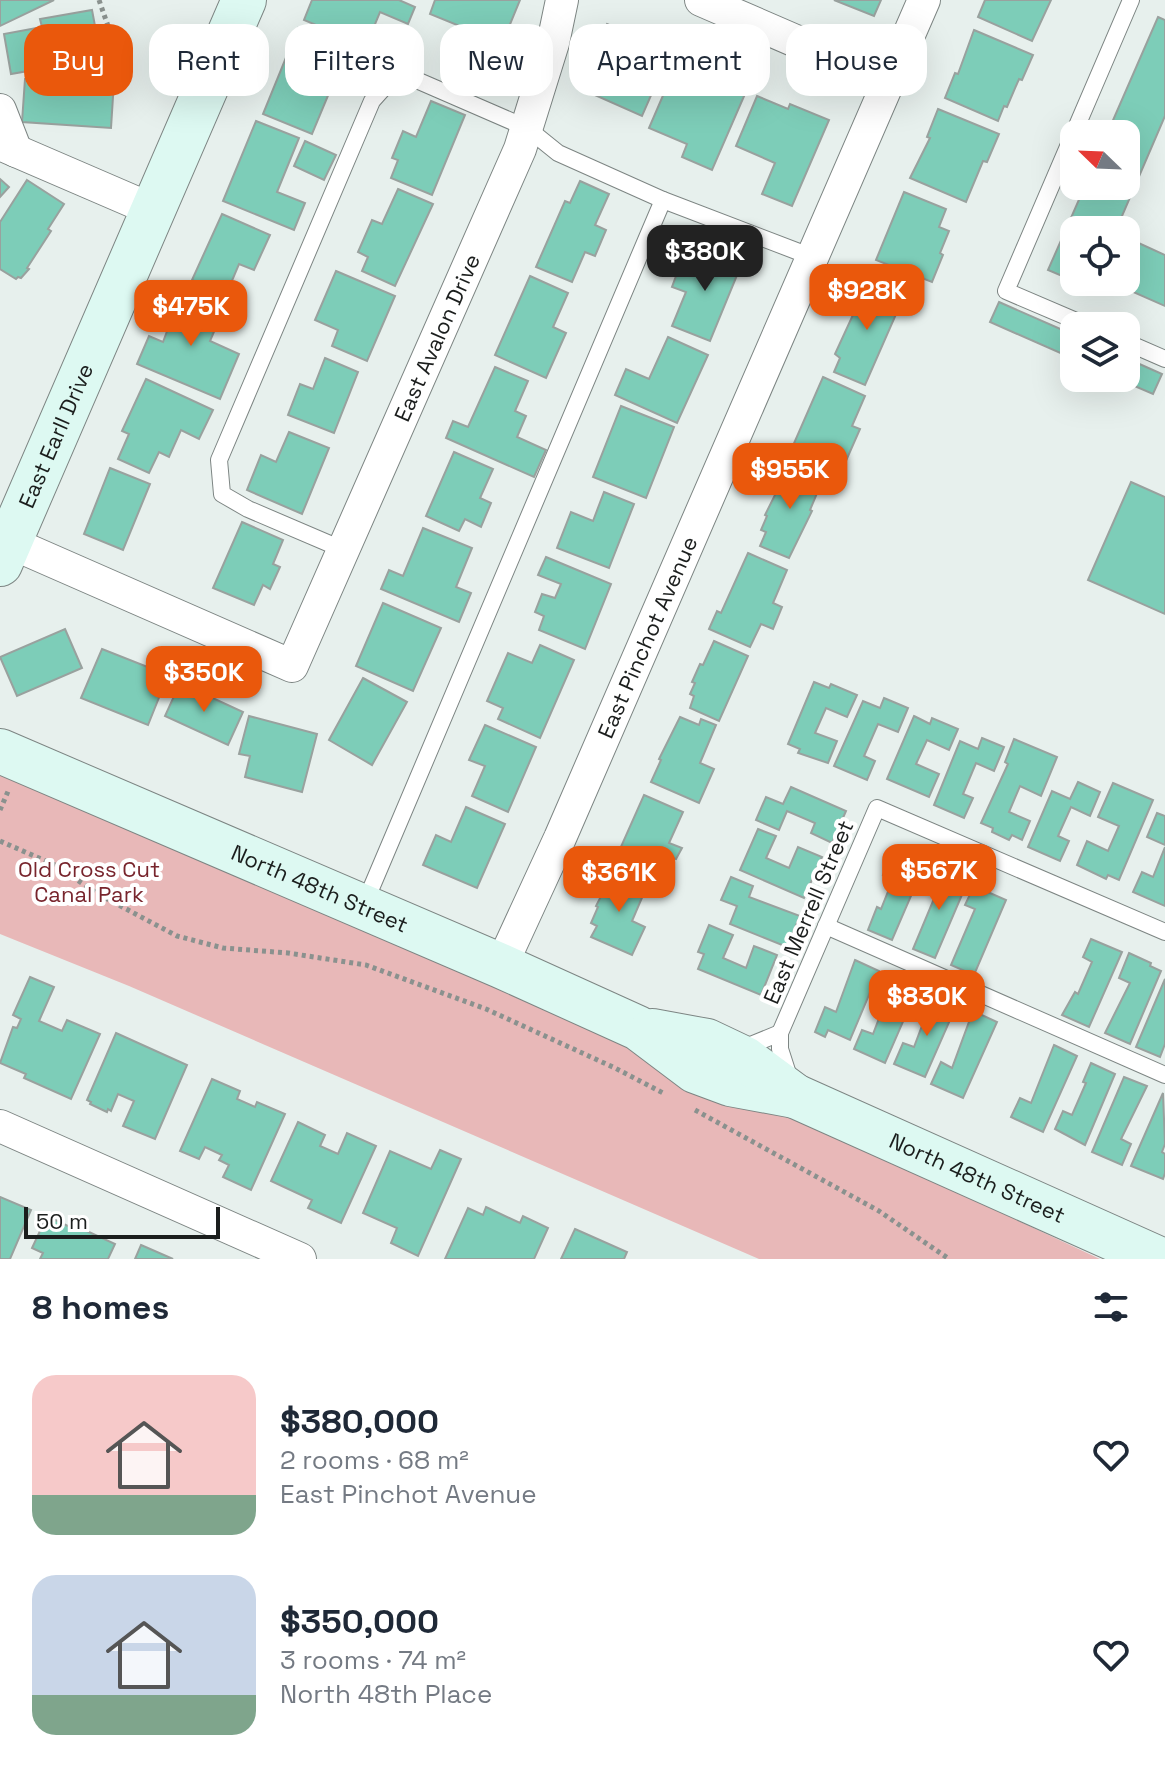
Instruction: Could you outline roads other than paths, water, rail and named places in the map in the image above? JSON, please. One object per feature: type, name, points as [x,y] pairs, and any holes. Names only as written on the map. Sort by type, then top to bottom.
[{"type":"street","name":"East Earll Drive","points":[[5,545],[244,0]]},
{"type":"street","name":"East Avalon Drive","points":[[5,545],[292,666],[520,149],[553,43],[562,0]]},
{"type":"street","points":[[701,0],[786,37]]},
{"type":"street","name":"East Pinchot Avenue","points":[[913,24],[924,0]]},
{"type":"street","name":"East Pinchot Avenue","points":[[501,966],[566,824],[882,96]]},
{"type":"street","points":[[0,110],[8,147],[153,210]]},
{"type":"street","name":"North 48th Street","points":[[0,751],[638,1028],[695,1071],[730,1084],[795,1096]]},
{"type":"street","name":"North 48th Street","points":[[638,1028],[707,1041],[745,1059],[795,1096],[1161,1259]]},
{"type":"street","points":[[0,1126],[300,1259]]},
{"type":"lane","points":[[1060,314],[1006,291],[1131,0]]},
{"type":"lane","points":[[344,550],[248,509],[222,494],[219,460],[372,101],[398,72],[527,128],[558,153],[663,200],[812,257]]},
{"type":"lane","points":[[363,906],[663,200]]},
{"type":"lane","points":[[1140,348],[1165,359]]},
{"type":"lane","name":"East Merrell Street","points":[[795,1096],[780,1049],[780,1033],[877,808],[1165,932]]},
{"type":"lane","points":[[826,926],[1165,1075]]},
{"type":"lane","name":"East Merrell Street","points":[[732,1053],[780,1033]]},
{"type":"lane","points":[[1161,1259],[1165,1251]]},
{"type":"park label","name":"Old Cross Cut Canal Park","points":[[89,882]]}]
